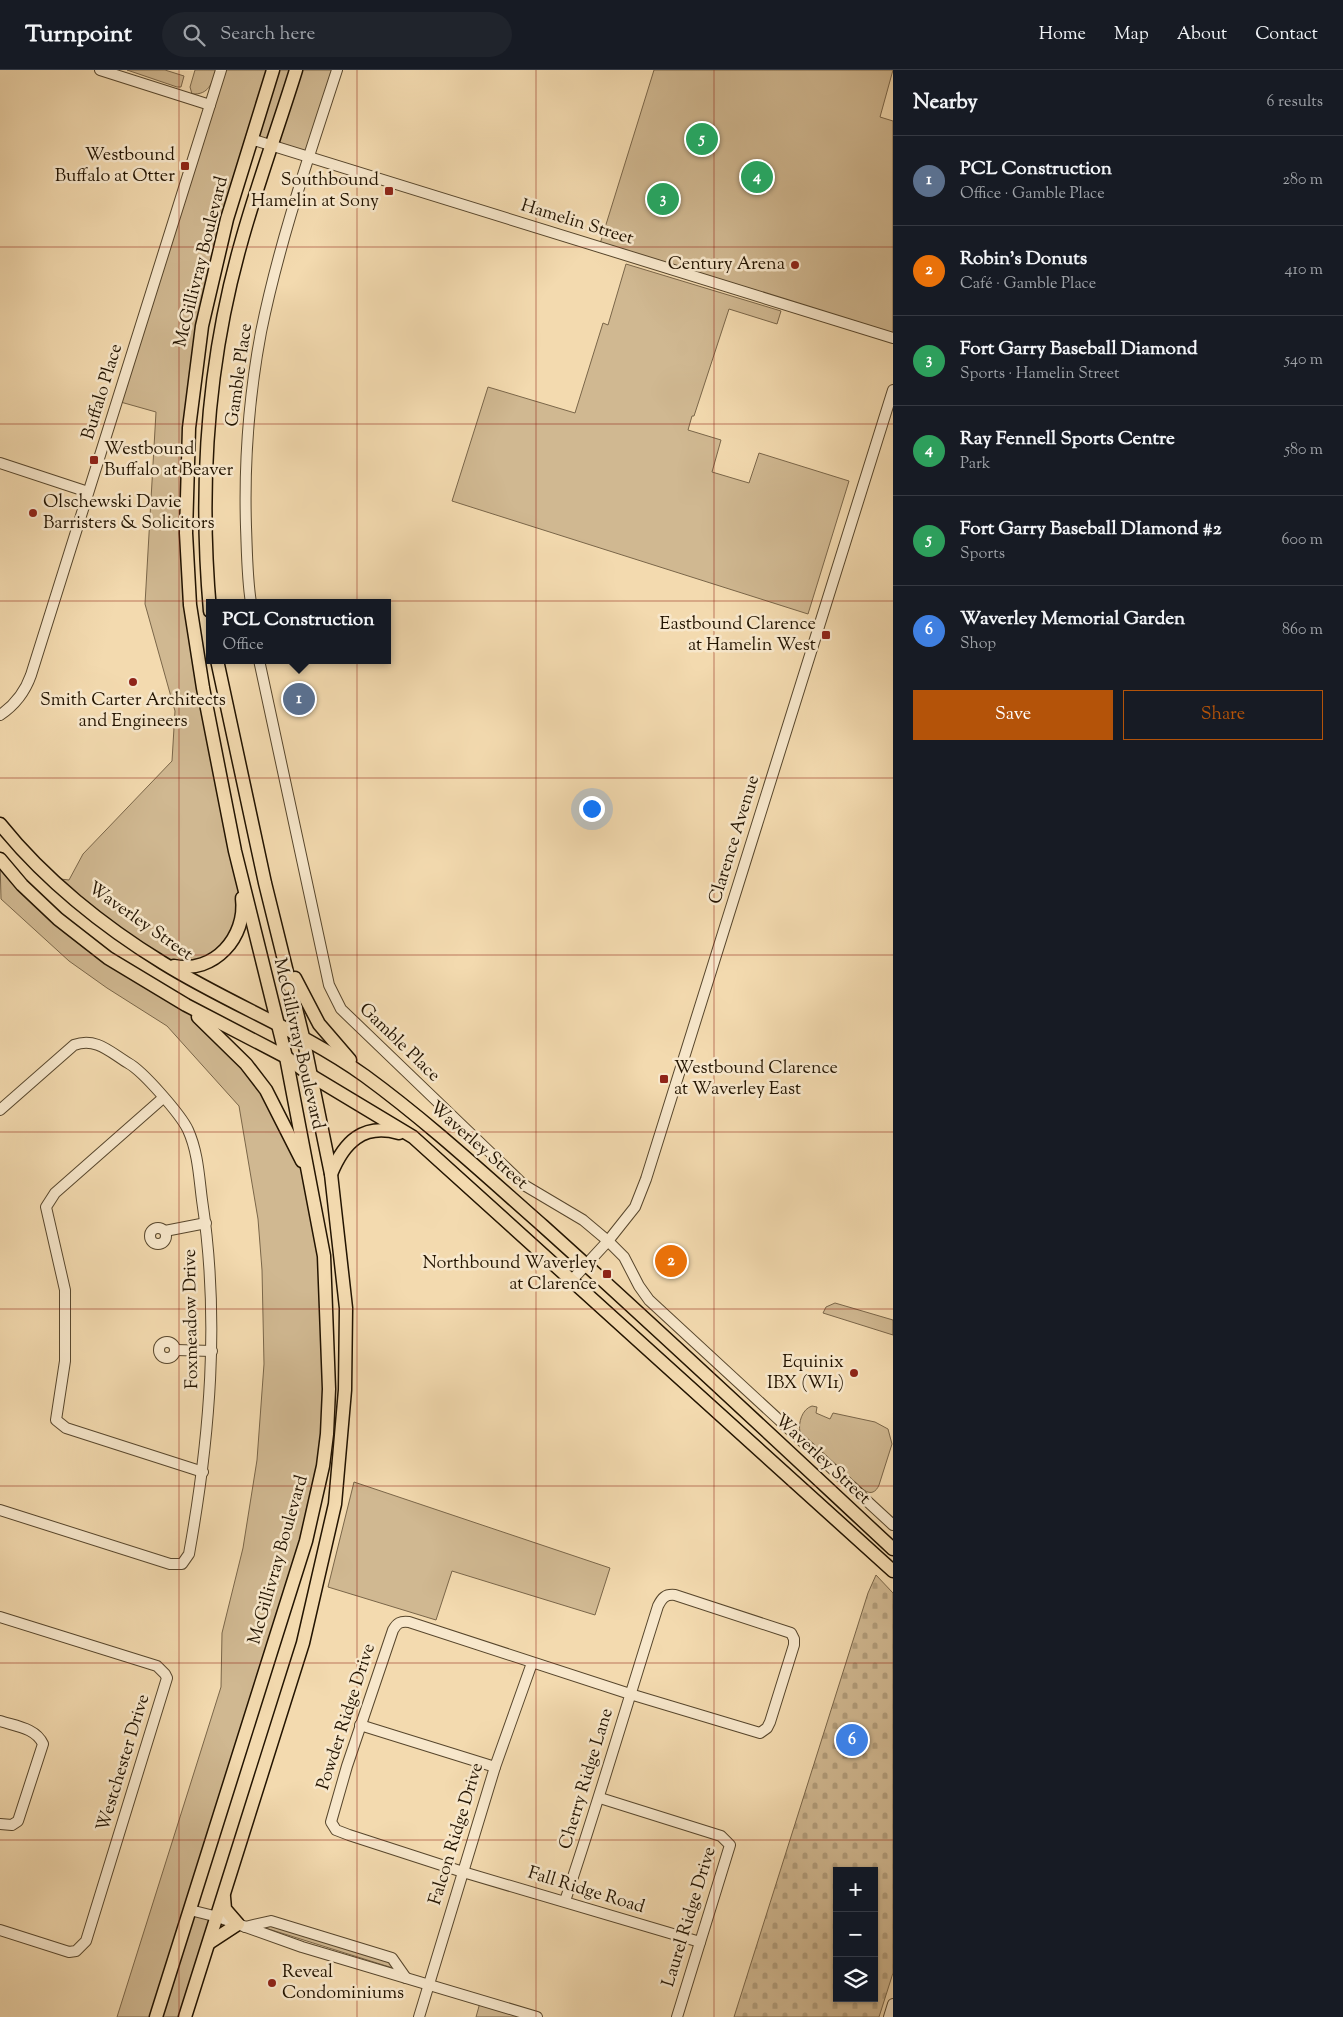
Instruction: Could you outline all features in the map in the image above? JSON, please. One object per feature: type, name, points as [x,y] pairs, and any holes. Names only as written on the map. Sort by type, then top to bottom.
[{"type":"main road","name":"McGillivray Boulevard","points":[[156,2017],[306,1541],[323,1466],[330,1389],[324,1256],[286,1057],[276,1023],[235,851],[194,641],[188,566],[186,480],[192,392],[202,326],[219,250],[273,70]]},
{"type":"main road","name":"McGillivray Boulevard","points":[[210,599],[205,495],[212,384],[224,314],[241,243],[296,70]]},
{"type":"main road","name":"McGillivray Boulevard","points":[[185,2017],[304,1643],[335,1504],[345,1390],[346,1308],[331,1174],[303,1037],[265,883],[218,664]]},
{"type":"main road","name":"Waverley Street","points":[[0,824],[52,878],[92,913],[163,964],[303,1037],[366,1077],[422,1119],[586,1265],[893,1549]]},
{"type":"main road","points":[[163,964],[183,968],[200,966],[212,961],[230,945],[237,932],[242,904],[235,851]]},
{"type":"main road","name":"Waverley Street","points":[[0,859],[22,885],[65,925],[108,958],[186,1005],[286,1057],[310,1075],[413,1137],[893,1571]]},
{"type":"main road","points":[[283,952],[300,990],[319,1024],[366,1077]]},
{"type":"main road","points":[[186,1005],[246,1064],[266,1090],[310,1176]]},
{"type":"main road","points":[[331,1174],[337,1159],[350,1142],[365,1132],[384,1129],[413,1137]]},
{"type":"main road","points":[[210,1943],[241,1926],[226,1909],[224,1897]]},
{"type":"street","points":[[100,70],[210,105]]},
{"type":"street","name":"Buffalo Place","points":[[0,715],[13,706],[28,685],[221,70]]},
{"type":"street","name":"Gamble Place","points":[[251,599],[245,495],[252,397],[270,292],[336,70]]},
{"type":"street","name":"Hamelin Street","points":[[251,139],[893,338]]},
{"type":"street","name":"Clarence Avenue","points":[[572,1280],[608,1241],[635,1207],[646,1179],[893,390]]},
{"type":"street","points":[[0,463],[88,492]]},
{"type":"street","name":"Gamble Place","points":[[260,664],[328,985],[333,998],[348,1017],[524,1186],[583,1220],[608,1241],[624,1257],[638,1286],[649,1300],[893,1524]]},
{"type":"street","name":"Foxmeadow Drive","points":[[0,1110],[74,1045],[86,1041],[96,1043],[135,1067],[163,1098],[180,1118],[192,1140],[206,1223],[212,1352],[203,1472],[189,1554],[182,1564],[177,1566],[0,1510]]},
{"type":"street","points":[[163,1098],[55,1193],[46,1207],[65,1290],[65,1361],[56,1420],[66,1428],[203,1472]]},
{"type":"street","points":[[165,1231],[206,1223]]},
{"type":"street","points":[[176,1350],[212,1352]]},
{"type":"street","name":"Cherry Ridge Lane","points":[[565,1901],[600,1798],[630,1694],[662,1598],[668,1594],[675,1594],[785,1630],[791,1633],[794,1639],[770,1722],[767,1728],[760,1733],[630,1694]]},
{"type":"street","name":"Westchester Drive","points":[[0,1617],[157,1666],[167,1678],[86,1941],[76,1951],[69,1952],[0,1930]]},
{"type":"street","name":"Powder Ridge Drive","points":[[463,1872],[336,1830],[331,1822],[332,1813],[360,1725],[393,1630],[401,1621],[532,1663]]},
{"type":"street","points":[[532,1663],[630,1694]]},
{"type":"street","name":"Falcon Ridge Drive","points":[[419,2017],[427,1985],[495,1767],[532,1663]]},
{"type":"street","points":[[0,1721],[30,1731],[39,1736],[43,1744],[18,1820],[12,1825],[0,1824]]},
{"type":"street","points":[[360,1725],[495,1767]]},
{"type":"street","name":"Laurel Ridge Drive","points":[[600,1798],[721,1836],[730,1845],[677,2017]]},
{"type":"street","name":"Fall Ridge Road","points":[[463,1872],[700,1942]]},
{"type":"street","points":[[190,1910],[218,1917],[427,1985],[537,2017]]},
{"type":"street","points":[[241,1926],[271,1920],[392,1958],[406,1978]]},
{"type":"street","points":[[889,2017],[893,2004]]},
{"type":"green space","points":[[127,70],[165,70],[184,76],[181,87],[177,87]]},
{"type":"green space","points":[[195,70],[216,70],[211,84],[206,90],[198,94],[192,94],[190,87]]},
{"type":"green space","points":[[221,70],[337,70],[309,158],[252,140],[196,361],[188,566],[235,851],[241,917],[212,961],[163,964],[52,878],[69,880],[83,854],[172,761],[175,711],[145,604],[156,412],[117,401]]},
{"type":"green space","points":[[654,70],[893,70],[880,117],[893,121],[893,338],[599,247]]},
{"type":"green space","points":[[626,264],[781,311],[777,324],[729,309],[688,430],[721,440],[712,472],[749,483],[759,453],[849,481],[808,614],[452,501],[488,387],[575,413],[603,323],[608,325]]},
{"type":"green space","points":[[0,859],[58,919],[186,1005],[246,1064],[310,1176],[324,1256],[323,1466],[190,1910],[218,1917],[185,2017],[117,2017],[221,1687],[222,1633],[243,1548],[257,1460],[264,1364],[262,1270],[258,1219],[239,1106],[167,1026],[69,961],[1,899]]},
{"type":"green space","points":[[835,1303],[893,1320],[893,1335],[823,1313],[826,1307]]},
{"type":"green space","points":[[812,1406],[817,1407],[816,1413],[830,1419],[833,1413],[875,1422],[888,1429],[892,1444],[879,1485],[875,1491],[869,1492],[864,1490],[800,1432],[802,1417],[806,1410]]},
{"type":"green space","points":[[354,1482],[610,1568],[595,1615],[452,1571],[436,1620],[328,1587]]},
{"type":"green space","points":[[876,1575],[893,1593],[893,1973],[879,2017],[734,2017],[868,1593]]},
{"type":"green space","points":[[269,1923],[389,1961],[396,1969],[259,1926]]},
{"type":"green space","points":[[481,1999],[537,2017],[476,2017]]},
{"type":"place","name":"Fort Garry Baseball DIamond #2","points":[[702,139]]},
{"type":"place","name":"Westbound Buffalo at Otter","points":[[185,166]]},
{"type":"place","name":"Ray Fennell Sports Centre","points":[[757,177]]},
{"type":"place","name":"Southbound Hamelin at Sony","points":[[389,191]]},
{"type":"place","name":"Fort Garry Baseball Diamond","points":[[663,199]]},
{"type":"place","name":"Century Arena","points":[[795,265]]},
{"type":"place","name":"Westbound Buffalo at Beaver","points":[[94,460]]},
{"type":"place","name":"Olschewski Davie Barristers & Solicitors","points":[[33,513]]},
{"type":"place","name":"Eastbound Clarence at Hamelin West","points":[[826,635]]},
{"type":"place","name":"Smith Carter Architects and Engineers","points":[[133,682]]},
{"type":"place","name":"PCL Construction","points":[[299,699]]},
{"type":"place","name":"Westbound Clarence at Waverley East","points":[[664,1079]]},
{"type":"place","name":"Robin's Donuts","points":[[671,1261]]},
{"type":"place","name":"Northbound Waverley at Clarence","points":[[607,1274]]},
{"type":"place","name":"Equinix IBX (WI1)","points":[[854,1373]]},
{"type":"place","name":"Waverley Memorial Garden","points":[[852,1740]]},
{"type":"place","name":"Reveal Condominiums","points":[[272,1983]]}]
